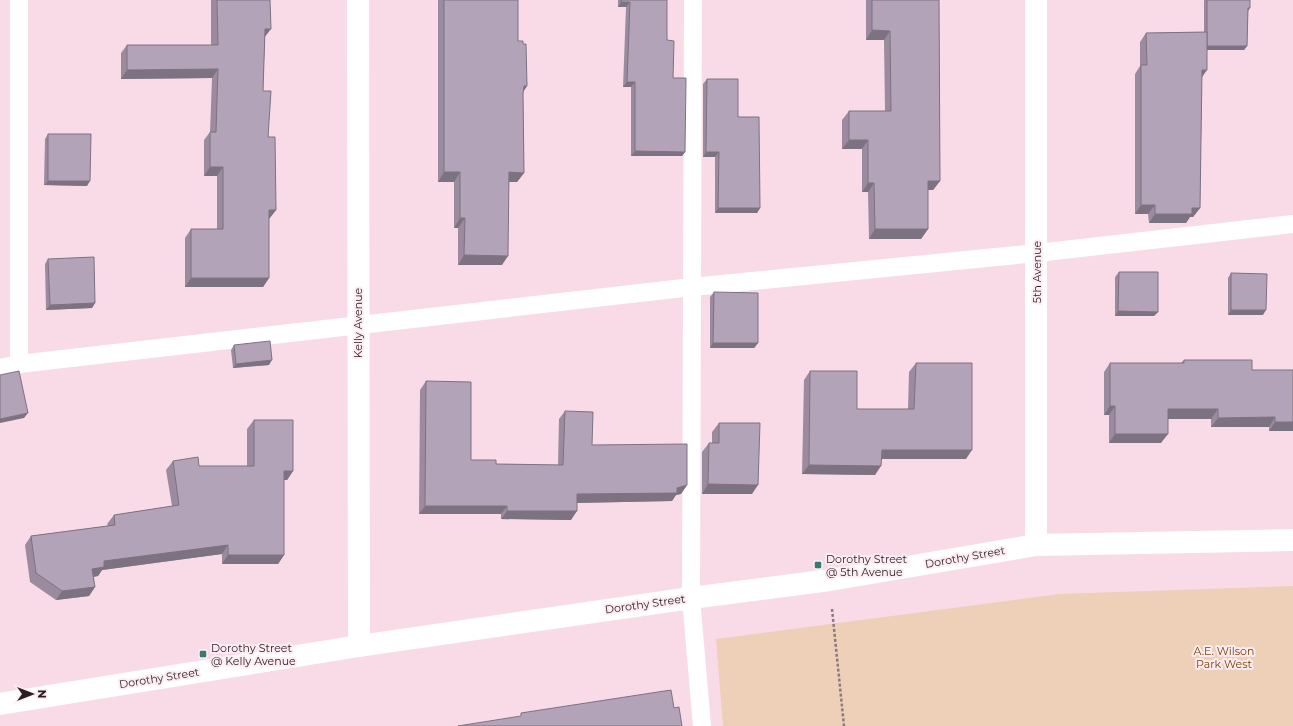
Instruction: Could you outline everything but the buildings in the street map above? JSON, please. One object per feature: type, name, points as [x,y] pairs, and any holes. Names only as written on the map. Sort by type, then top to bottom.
[{"type":"street","name":"Kelly Avenue","points":[[358,0],[359,646]]},
{"type":"street","name":"5th Avenue","points":[[1036,0],[1036,545]]},
{"type":"street","name":"Dorothy Street","points":[[0,704],[359,646],[691,598],[830,580],[1036,545],[1293,540]]},
{"type":"lane","points":[[19,0],[19,364]]},
{"type":"lane","points":[[693,0],[691,598],[702,726]]},
{"type":"lane","points":[[0,368],[19,364],[692,287],[1037,253],[1293,224]]},
{"type":"path","points":[[830,580],[844,726]]},
{"type":"green space","name":"A.E. Wilson Park West","points":[[1293,586],[1293,726],[723,726],[716,639],[1059,594]]},
{"type":"place","name":"Dorothy Street @ 5th Avenue","points":[[818,565]]},
{"type":"place","name":"Dorothy Street @ Kelly Avenue","points":[[203,654]]}]
